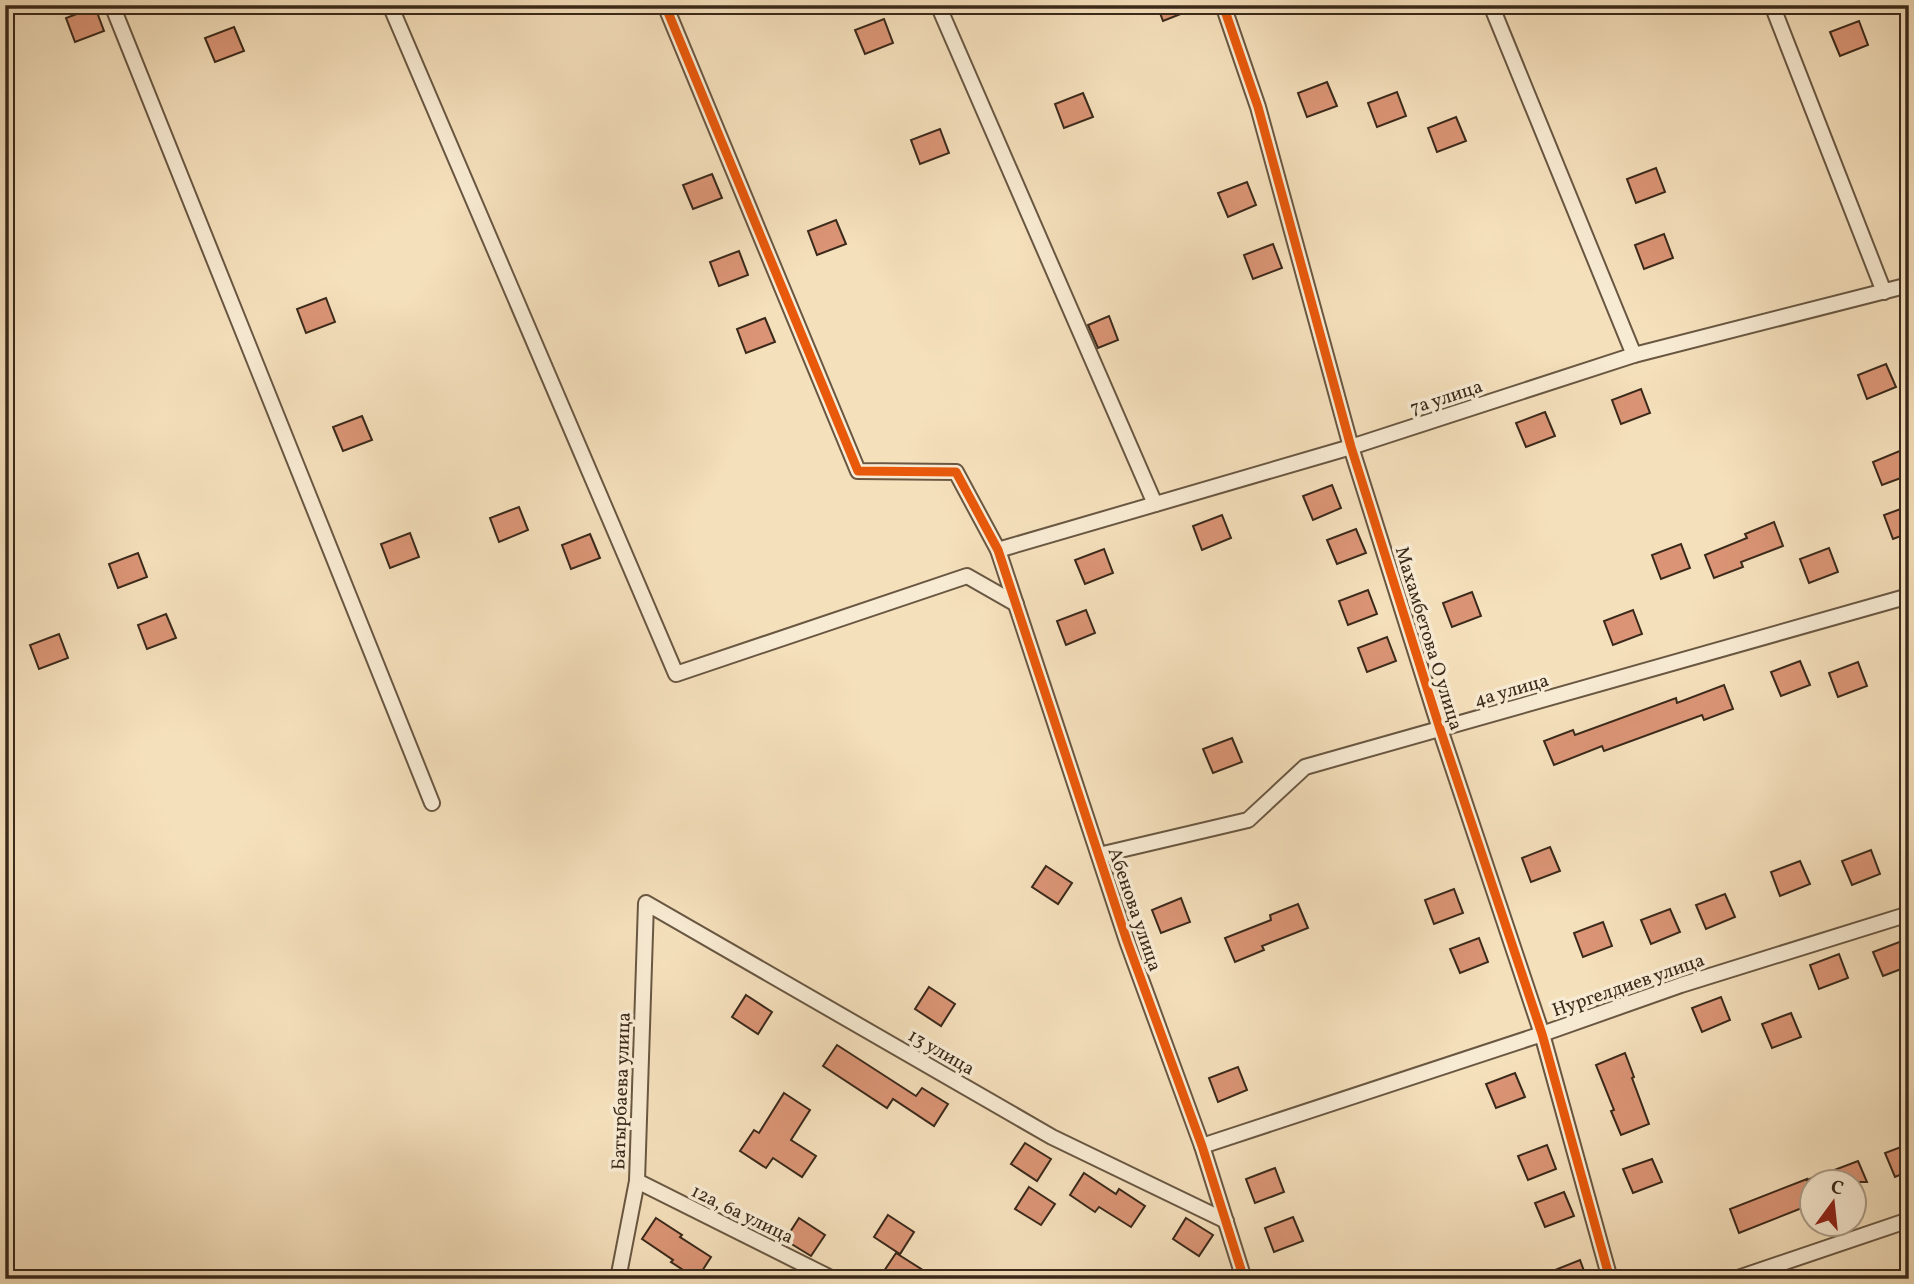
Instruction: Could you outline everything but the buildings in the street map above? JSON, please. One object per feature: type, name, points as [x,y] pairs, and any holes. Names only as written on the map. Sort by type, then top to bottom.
[{"type":"street","points":[[112,5],[432,803]]},
{"type":"street","points":[[390,5],[676,674],[967,576],[1016,604]]},
{"type":"street","name":"Абенова улица","points":[[665,5],[858,471],[956,472],[998,550],[1127,941],[1202,1146],[1244,1279]]},
{"type":"street","points":[[938,5],[1155,504]]},
{"type":"street","name":"Махамбетова О улица","points":[[1223,5],[1258,107],[1351,447],[1440,729],[1542,1034],[1610,1279]]},
{"type":"street","points":[[1491,5],[1634,355]]},
{"type":"street","points":[[1772,5],[1885,292]]},
{"type":"street","name":"7а улица","points":[[998,550],[1351,447],[1634,355],[1909,285]]},
{"type":"street","name":"4а улица","points":[[1099,855],[1248,820],[1305,767],[1909,596]]},
{"type":"street","name":"Батырбаева улица","points":[[618,1279],[637,1181],[646,903]]},
{"type":"street","name":"13 улица","points":[[646,903],[1052,1137],[1226,1221]]},
{"type":"street","name":"Нургелдиев улица","points":[[1202,1146],[1542,1034],[1681,985],[1909,914]]},
{"type":"street","name":"12а, 6а улица","points":[[637,1181],[833,1279]]},
{"type":"street","points":[[1735,1279],[1909,1220]]},
{"type":"cycle path","points":[[665,5],[858,471],[956,472],[998,550],[1127,941],[1202,1146],[1244,1279]]},
{"type":"cycle path","points":[[1223,5],[1258,107],[1351,447],[1440,729],[1542,1034],[1610,1279]]}]
